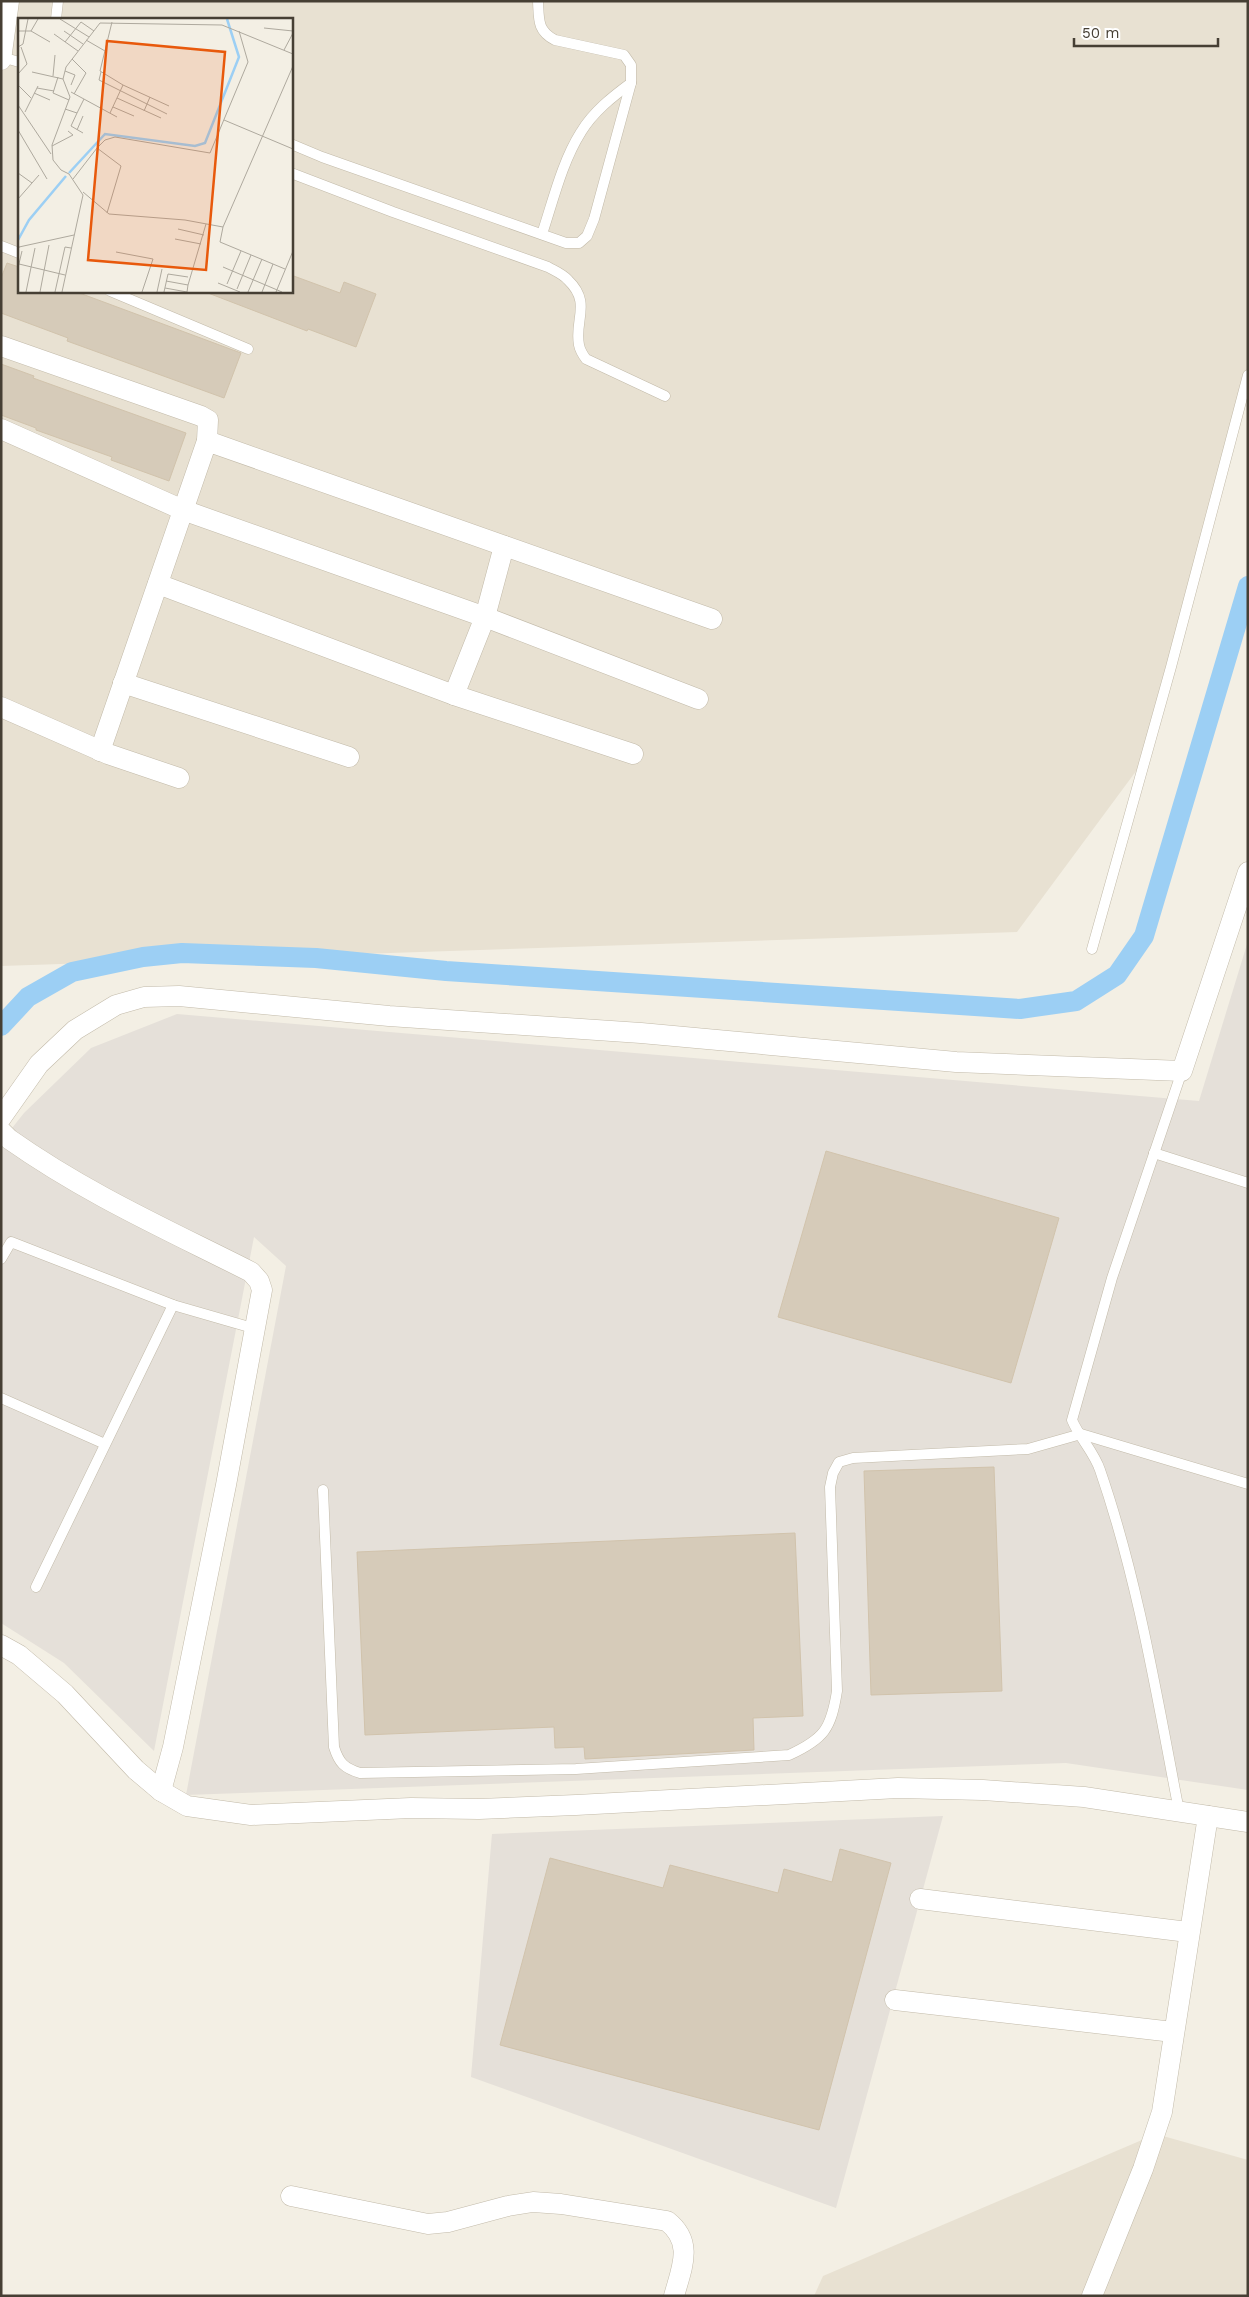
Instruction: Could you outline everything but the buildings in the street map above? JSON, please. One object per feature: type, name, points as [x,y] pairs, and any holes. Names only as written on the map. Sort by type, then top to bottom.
[{"type":"street","points":[[2,58],[9,1]]},
{"type":"street","points":[[1,346],[208,420],[207,441],[100,751]]},
{"type":"street","points":[[1,429],[183,510],[485,617],[698,699]]},
{"type":"street","points":[[207,441],[712,619]]},
{"type":"street","points":[[454,695],[485,617],[504,546]]},
{"type":"street","points":[[158,584],[454,695],[632,754]]},
{"type":"street","points":[[123,683],[349,757]]},
{"type":"street","points":[[1,707],[100,751],[179,778]]},
{"type":"street","points":[[1,1118],[39,1064],[75,1030],[116,1005],[144,997],[179,996],[390,1016],[641,1033],[956,1062],[1182,1071],[1248,872]]},
{"type":"street","points":[[1,1131],[24,1150],[75,1183],[148,1222],[251,1272],[260,1281],[262,1290],[256,1330],[173,1747],[161,1791]]},
{"type":"street","points":[[1,1645],[19,1655],[66,1694],[117,1750],[161,1791],[187,1806],[251,1815],[411,1808],[479,1809],[576,1806],[898,1788],[983,1790],[1075,1796],[1248,1822]]},
{"type":"street","points":[[1092,2296],[1156,2134],[1162,2112],[1188,1932],[1208,1816]]},
{"type":"street","points":[[920,1899],[1188,1932]]},
{"type":"street","points":[[895,2000],[1173,2032]]},
{"type":"street","points":[[291,2196],[428,2224],[448,2222],[500,2208],[534,2202],[561,2204],[667,2222],[678,2230],[683,2240],[683,2257],[674,2296]]},
{"type":"lane","points":[[56,18],[58,1]]},
{"type":"lane","points":[[292,144],[322,157],[566,243],[579,244],[587,236],[594,219],[631,83],[631,65],[624,55],[555,40],[545,35],[541,27],[538,1]]},
{"type":"lane","points":[[2,58],[18,62]]},
{"type":"lane","points":[[542,234],[569,156],[581,132],[605,102],[631,83]]},
{"type":"lane","points":[[292,173],[393,212],[548,267],[568,279],[579,294],[582,315],[578,336],[579,347],[586,359],[665,396]]},
{"type":"lane","points":[[1,246],[18,253]]},
{"type":"lane","points":[[112,292],[248,349]]},
{"type":"lane","points":[[1092,949],[1171,667],[1248,375]]},
{"type":"lane","points":[[1179,1811],[1146,1647],[1124,1550],[1099,1467],[1072,1420],[1112,1278],[1182,1071]]},
{"type":"lane","points":[[1154,1153],[1248,1183]]},
{"type":"lane","points":[[1,1259],[11,1242],[173,1305],[256,1330]]},
{"type":"lane","points":[[36,1587],[173,1305]]},
{"type":"lane","points":[[1,1398],[105,1444]]},
{"type":"lane","points":[[324,1490],[334,1747],[338,1761],[347,1768],[360,1773],[576,1769],[789,1755],[807,1747],[822,1735],[833,1717],[837,1691],[830,1487],[833,1473],[839,1462],[853,1458],[1028,1449],[1081,1434],[1248,1484]]},
{"type":"shaded area","points":[[1,1],[1248,1],[1248,377],[1145,759],[1017,932],[1,966]]},
{"type":"shaded area","points":[[1248,941],[1248,1790],[1066,1763],[186,1795],[286,1266],[254,1237],[154,1751],[64,1663],[1,1623],[1,1142],[24,1113],[91,1048],[177,1014],[1199,1101]]},
{"type":"shaded area","points":[[943,1816],[836,2208],[471,2077],[492,1834]]},
{"type":"shaded area","points":[[1156,2134],[1248,2160],[1248,2296],[814,2296],[823,2276]]},
{"type":"waterway","points":[[1,1026],[28,997],[72,972],[143,957],[182,953],[316,958],[446,971],[1020,1009],[1076,1001],[1117,975],[1144,936],[1248,586]]}]
